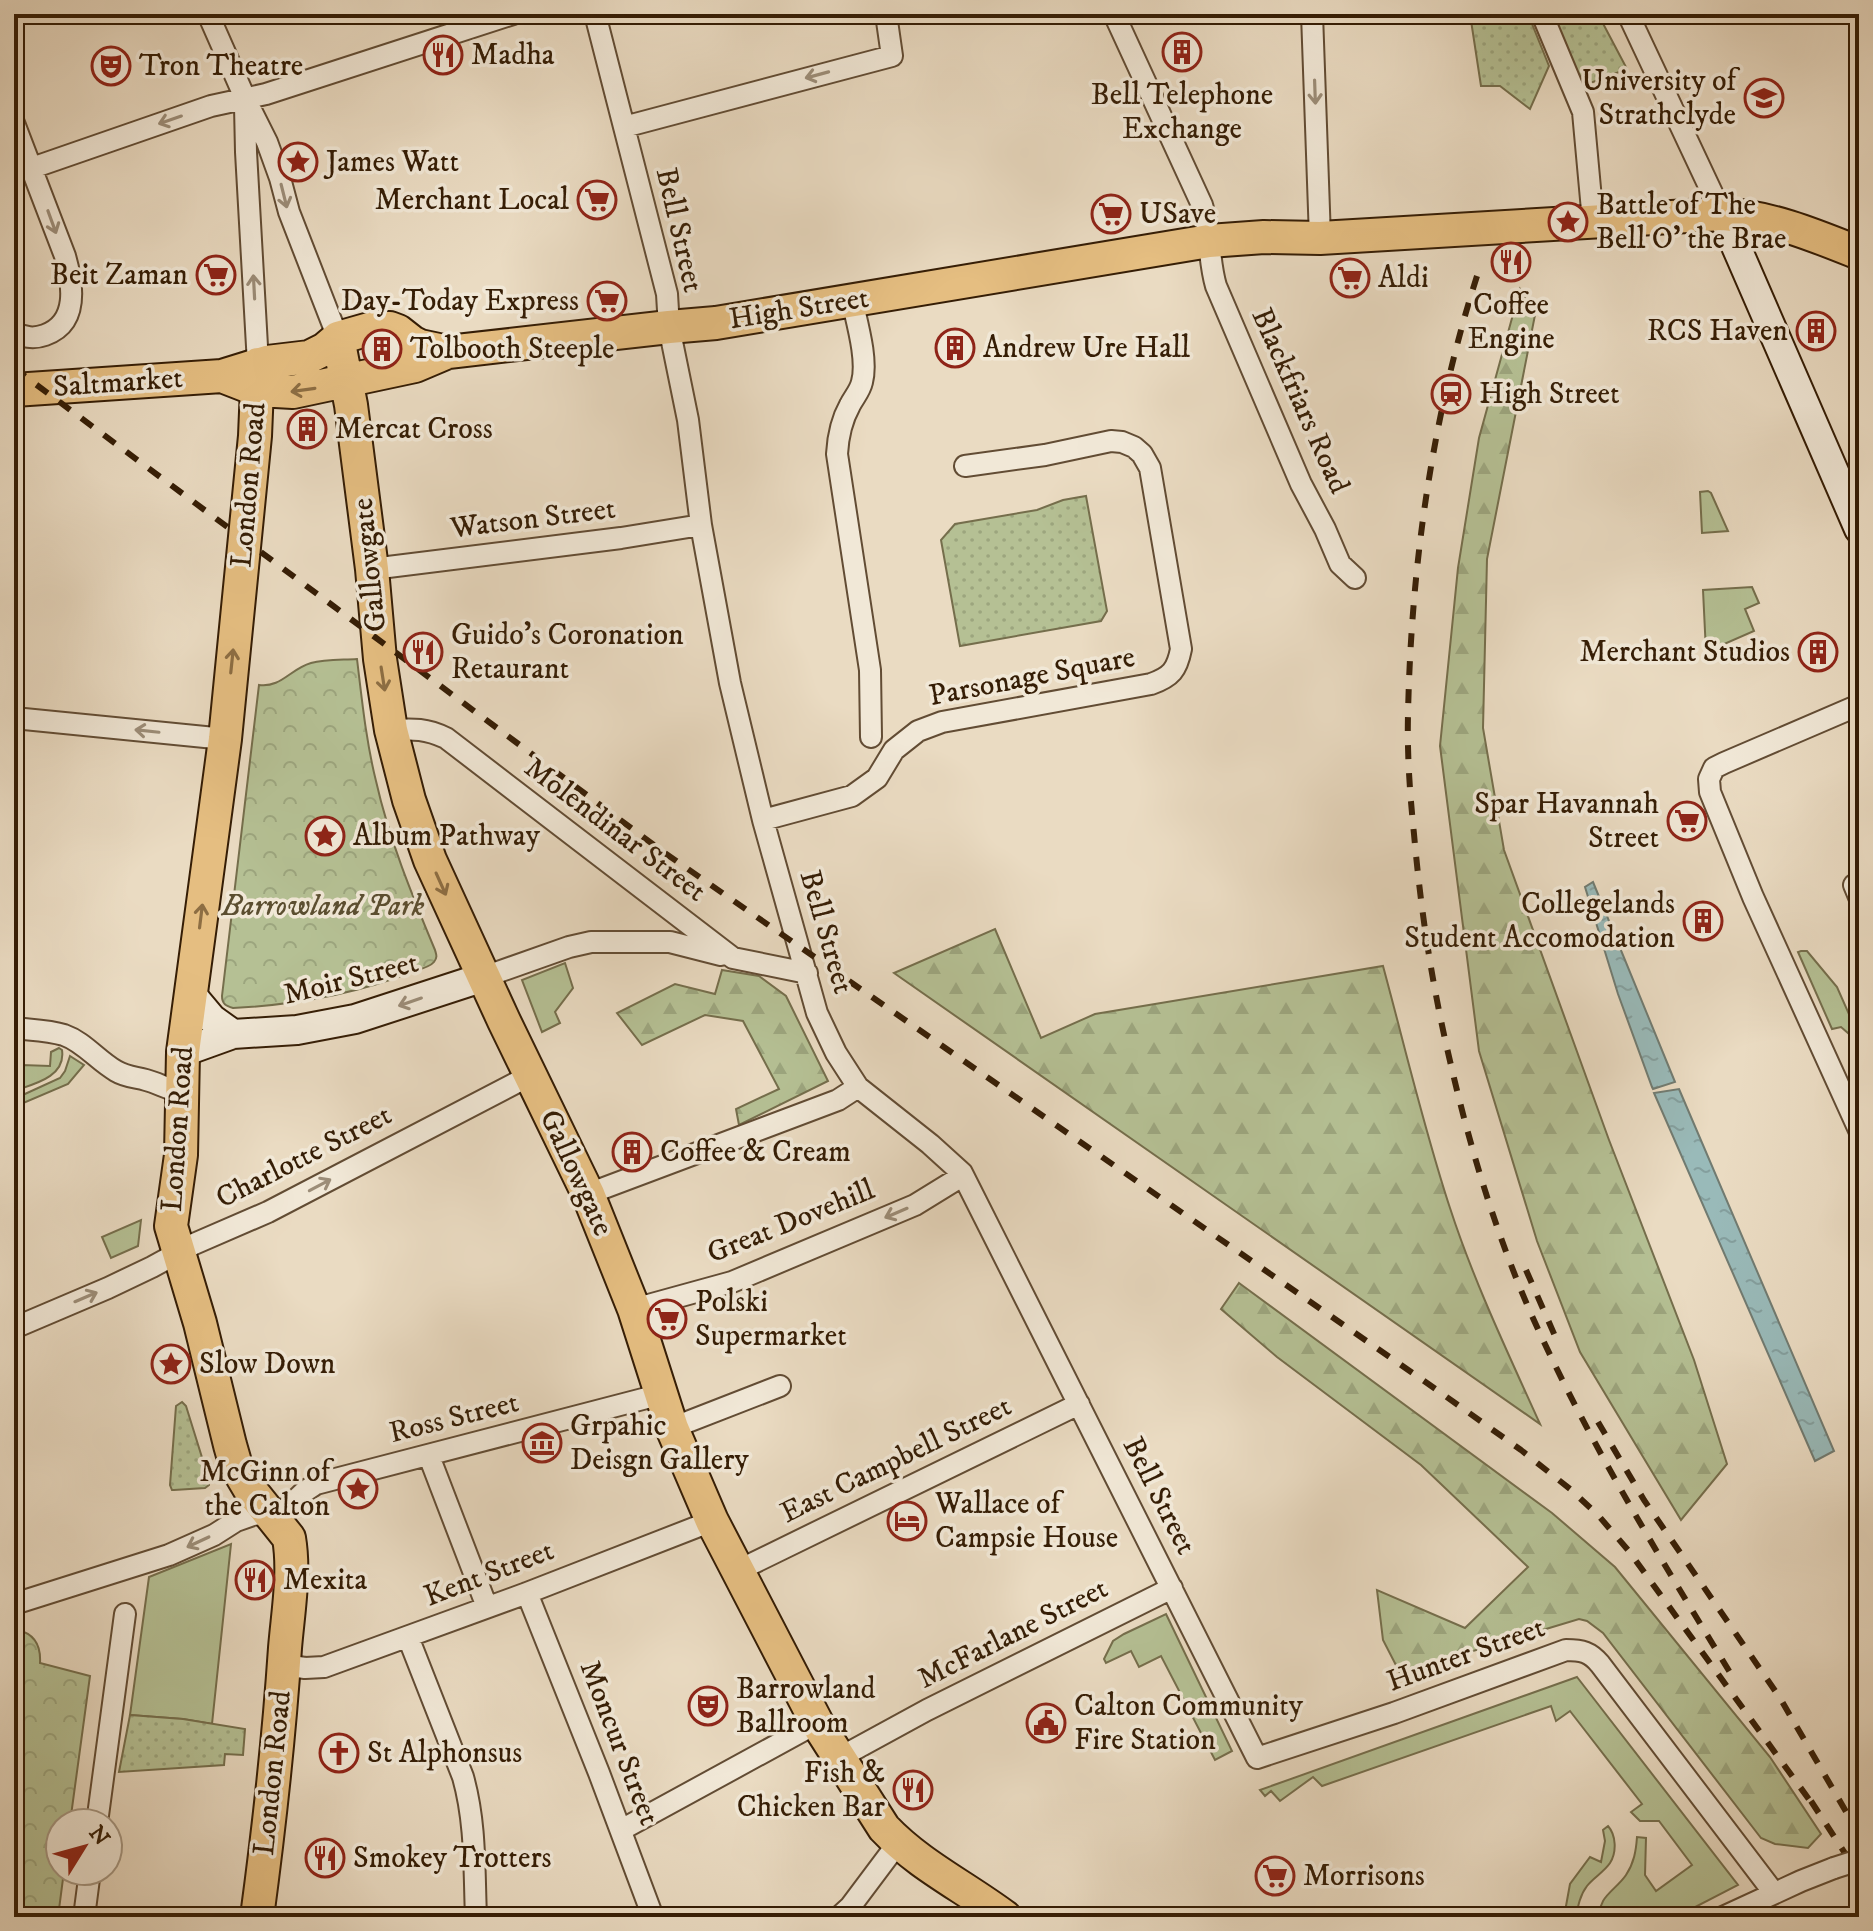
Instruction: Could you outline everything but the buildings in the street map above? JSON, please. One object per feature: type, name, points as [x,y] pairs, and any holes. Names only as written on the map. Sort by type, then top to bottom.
[{"type":"main road","name":"High Street","points":[[258,377],[293,392],[415,366],[448,352],[716,323],[1209,241],[1264,237],[1320,238],[1722,214],[1773,221],[1859,253]]},
{"type":"main road","name":"High Street","points":[[258,377],[309,357],[338,338],[373,328],[390,328],[420,346],[448,352]]},
{"type":"main road","name":"Gallowgate","points":[[338,338],[347,380],[391,730],[409,800],[430,860],[588,1194],[634,1309],[672,1428],[712,1521],[817,1723],[884,1828],[898,1843],[1005,1917]]},
{"type":"main road","name":"Saltmarket","points":[[14,390],[222,376],[258,377]]},
{"type":"main road","name":"London Road","points":[[257,1917],[284,1665],[291,1555],[289,1538],[249,1488],[236,1466],[200,1323],[171,1226],[181,1155],[183,1052],[225,739],[258,377]]},
{"type":"street","points":[[208,14],[267,142],[289,212],[338,338]]},
{"type":"street","points":[[32,168],[211,106],[266,94],[513,14]]},
{"type":"street","name":"Bell Street","points":[[595,14],[667,294],[669,327],[688,420],[701,525],[730,683],[763,820],[817,1013],[858,1087],[962,1173],[1257,1758]]},
{"type":"street","points":[[624,127],[892,56],[886,14]]},
{"type":"street","name":"Blackfriars Road","points":[[1114,14],[1202,205],[1208,224],[1216,286],[1301,484],[1340,564],[1355,578]]},
{"type":"street","points":[[1312,14],[1320,238]]},
{"type":"street","points":[[1542,14],[1583,112],[1593,221]]},
{"type":"street","points":[[1628,14],[1722,214],[1859,529]]},
{"type":"street","points":[[245,98],[258,377]]},
{"type":"street","points":[[14,123],[65,256],[71,305],[69,314],[60,326],[45,335],[28,338],[14,332]]},
{"type":"street","points":[[852,300],[863,375],[861,386],[839,430],[837,454],[870,670],[871,737]]},
{"type":"street","name":"Parsonage Square","points":[[763,820],[852,796],[877,778],[894,750],[918,731],[942,722],[1151,684],[1172,673],[1179,662],[1181,649],[1150,468],[1137,450],[1111,441],[1045,455],[965,466]]},
{"type":"street","name":"Watson Street","points":[[372,569],[701,525]]},
{"type":"street","points":[[1859,705],[1714,768],[1709,779],[1710,792],[1753,897],[1859,1130]]},
{"type":"street","points":[[22,718],[225,739]]},
{"type":"street","name":"Molendinar Street","points":[[391,730],[419,729],[446,738],[733,958],[807,973]]},
{"type":"street","points":[[484,977],[591,942],[670,942],[733,958]]},
{"type":"street","name":"Moir Street","points":[[183,1052],[233,1034],[265,1034],[341,1022],[484,977]]},
{"type":"street","points":[[191,994],[206,1014],[233,1034]]},
{"type":"street","points":[[14,1028],[66,1036],[78,1041],[100,1061],[122,1074],[182,1092]]},
{"type":"street","name":"Charlotte Street","points":[[14,1328],[108,1288],[178,1252],[268,1212],[531,1075]]},
{"type":"street","points":[[588,1194],[838,1100],[858,1087]]},
{"type":"street","name":"Great Dovehill","points":[[634,1309],[732,1282],[915,1205],[962,1173]]},
{"type":"street","points":[[672,1428],[780,1386]]},
{"type":"street","name":"Ross Street","points":[[14,1604],[169,1555],[253,1515],[285,1510],[316,1484],[662,1394]]},
{"type":"street","name":"East Campbell Street","points":[[739,1570],[1079,1404]]},
{"type":"street","points":[[429,1456],[487,1607]]},
{"type":"street","name":"Kent Street","points":[[284,1665],[324,1667],[712,1521]]},
{"type":"street","name":"McFarlane Street","points":[[839,1758],[927,1710],[1172,1588]]},
{"type":"street","name":"Moncur Street","points":[[527,1593],[653,1917]]},
{"type":"street","points":[[99,1807],[125,1614]]},
{"type":"street","points":[[408,1637],[468,1796],[472,1814],[476,1917]]},
{"type":"street","name":"Hunter Street","points":[[1257,1758],[1394,1713],[1566,1650],[1579,1650],[1592,1654],[1774,1893]]},
{"type":"street","points":[[621,1830],[817,1723]]},
{"type":"street","points":[[839,1917],[898,1843]]},
{"type":"street","points":[[1723,1917],[1801,1881],[1859,1860]]},
{"type":"street","points":[[84,1917],[88,1887]]},
{"type":"green space","points":[[1470,14],[1528,14],[1549,66],[1530,109],[1500,86],[1481,86]]},
{"type":"green space","points":[[1549,14],[1598,14],[1627,69],[1580,87]]},
{"type":"green space","points":[[1520,289],[1535,315],[1487,559],[1483,728],[1504,850],[1609,1140],[1694,1360],[1727,1464],[1681,1520],[1580,1352],[1537,1241],[1479,1051],[1440,746],[1458,568],[1479,438]]},
{"type":"green space","points":[[1708,491],[1728,531],[1702,533],[1700,492]]},
{"type":"green space","points":[[1086,496],[1107,611],[1101,621],[960,646],[941,540],[955,524],[1037,510],[1063,500]]},
{"type":"green space","points":[[1752,587],[1759,603],[1745,609],[1754,631],[1706,652],[1703,590]]},
{"type":"green space","name":"Barrowland Park","points":[[357,659],[367,736],[381,803],[436,959],[424,968],[346,992],[233,1008],[224,1003],[222,996],[259,685],[273,684],[311,663]]},
{"type":"green space","points":[[995,929],[1041,1038],[1095,1014],[1383,966],[1459,1236],[1540,1424],[894,973]]},
{"type":"green space","points":[[1807,951],[1837,987],[1856,1030],[1848,1033],[1841,1027],[1832,1029],[1798,952]]},
{"type":"green space","points":[[565,963],[573,988],[555,1012],[560,1023],[542,1032],[522,980]]},
{"type":"green space","points":[[722,970],[759,976],[786,996],[828,1081],[739,1125],[736,1109],[779,1089],[743,1021],[705,1015],[642,1045],[617,1013],[675,984],[715,994]]},
{"type":"green space","points":[[59,1048],[62,1059],[54,1073],[14,1091],[23,1078],[22,1065],[50,1066],[51,1052]]},
{"type":"green space","points":[[70,1056],[84,1065],[68,1084],[14,1107],[14,1099],[60,1078]]},
{"type":"green space","points":[[141,1220],[138,1246],[111,1258],[102,1237]]},
{"type":"green space","points":[[1239,1283],[1552,1513],[1615,1567],[1770,1757],[1821,1834],[1808,1848],[1775,1844],[1761,1838],[1603,1633],[1587,1621],[1579,1619],[1400,1673],[1383,1640],[1377,1590],[1465,1628],[1528,1567],[1421,1465],[1277,1357],[1221,1309]]},
{"type":"green space","points":[[182,1402],[186,1406],[209,1480],[205,1488],[172,1490],[170,1485],[176,1406]]},
{"type":"green space","points":[[231,1544],[212,1724],[130,1715],[149,1577]]},
{"type":"green space","points":[[1166,1614],[1232,1751],[1215,1760],[1161,1656],[1139,1667],[1131,1651],[1106,1663],[1104,1659],[1113,1641]]},
{"type":"green space","points":[[14,1631],[29,1634],[36,1642],[40,1663],[90,1676],[72,1807],[44,1807],[44,1887],[62,1887],[58,1917],[14,1917]]},
{"type":"green space","points":[[1577,1677],[1738,1885],[1676,1917],[1601,1917],[1604,1899],[1631,1866],[1637,1837],[1646,1838],[1645,1875],[1656,1891],[1692,1865],[1659,1821],[1640,1821],[1631,1812],[1642,1804],[1570,1711],[1556,1721],[1551,1706],[1322,1786],[1313,1777],[1280,1801],[1271,1791],[1265,1796],[1260,1790]]},
{"type":"green space","points":[[130,1715],[183,1719],[245,1729],[243,1755],[225,1754],[224,1765],[119,1772]]},
{"type":"green space","points":[[1608,1826],[1614,1839],[1612,1859],[1585,1889],[1576,1917],[1564,1917],[1570,1884],[1590,1857],[1601,1862],[1605,1841],[1603,1830]]},
{"type":"water","points":[[1593,882],[1675,1082],[1652,1087],[1618,994],[1585,887]]},
{"type":"water","points":[[1679,1089],[1834,1451],[1815,1461],[1654,1093]]},
{"type":"railway","points":[[1477,276],[1461,329],[1436,438],[1419,548],[1410,659],[1410,790],[1420,892],[1433,976],[1450,1061],[1475,1158],[1507,1254],[1532,1316],[1602,1456],[1734,1679]]},
{"type":"railway","points":[[14,368],[662,851],[1427,1383],[1570,1489],[1628,1550],[1816,1809]]},
{"type":"railway","points":[[1526,1270],[1555,1336]]},
{"type":"railway","points":[[1598,1422],[1644,1500],[1780,1698],[1859,1834]]},
{"type":"railway","points":[[1811,1801],[1859,1875]]},
{"type":"place","name":"Bell Telephone Exchange","points":[[1182,52]]},
{"type":"place","name":"Madha","points":[[443,55]]},
{"type":"place","name":"Tron Theatre","points":[[111,66]]},
{"type":"place","name":"University of Strathclyde","points":[[1764,98]]},
{"type":"place","name":"James Watt","points":[[298,162]]},
{"type":"place","name":"Merchant Local","points":[[597,200]]},
{"type":"place","name":"USave","points":[[1111,214]]},
{"type":"place","name":"Battle of The Bell O' the Brae","points":[[1568,222]]},
{"type":"place","name":"Coffee Engine","points":[[1511,262]]},
{"type":"place","name":"Beit Zaman","points":[[216,275]]},
{"type":"place","name":"Aldi","points":[[1350,278]]},
{"type":"place","name":"Day-Today Express","points":[[607,301]]},
{"type":"place","name":"RCS Haven","points":[[1816,331]]},
{"type":"place","name":"Andrew Ure Hall","points":[[955,348]]},
{"type":"place","name":"Tolbooth Steeple","points":[[382,349]]},
{"type":"place","name":"High Street","points":[[1451,394]]},
{"type":"place","name":"Mercat Cross","points":[[307,429]]},
{"type":"place","name":"Guido's Coronation Retaurant","points":[[423,652]]},
{"type":"place","name":"Merchant Studios","points":[[1818,652]]},
{"type":"place","name":"Spar Havannah Street","points":[[1687,821]]},
{"type":"place","name":"Album Pathway","points":[[325,836]]},
{"type":"place","name":"Collegelands Student Accomodation","points":[[1703,921]]},
{"type":"place","name":"Coffee & Cream","points":[[632,1152]]},
{"type":"place","name":"Polski Supermarket","points":[[667,1319]]},
{"type":"place","name":"Slow Down","points":[[171,1364]]},
{"type":"place","name":"Grpahic Deisgn Gallery","points":[[542,1443]]},
{"type":"place","name":"McGinn of the Calton","points":[[358,1489]]},
{"type":"place","name":"Wallace of Campsie House","points":[[907,1521]]},
{"type":"place","name":"Mexita","points":[[255,1580]]},
{"type":"place","name":"Barrowland Ballroom","points":[[708,1706]]},
{"type":"place","name":"Calton Community Fire Station","points":[[1046,1723]]},
{"type":"place","name":"St Alphonsus","points":[[339,1753]]},
{"type":"place","name":"Fish & Chicken Bar","points":[[913,1790]]},
{"type":"place","name":"Smokey Trotters","points":[[325,1858]]},
{"type":"place","name":"Morrisons","points":[[1275,1876]]}]
